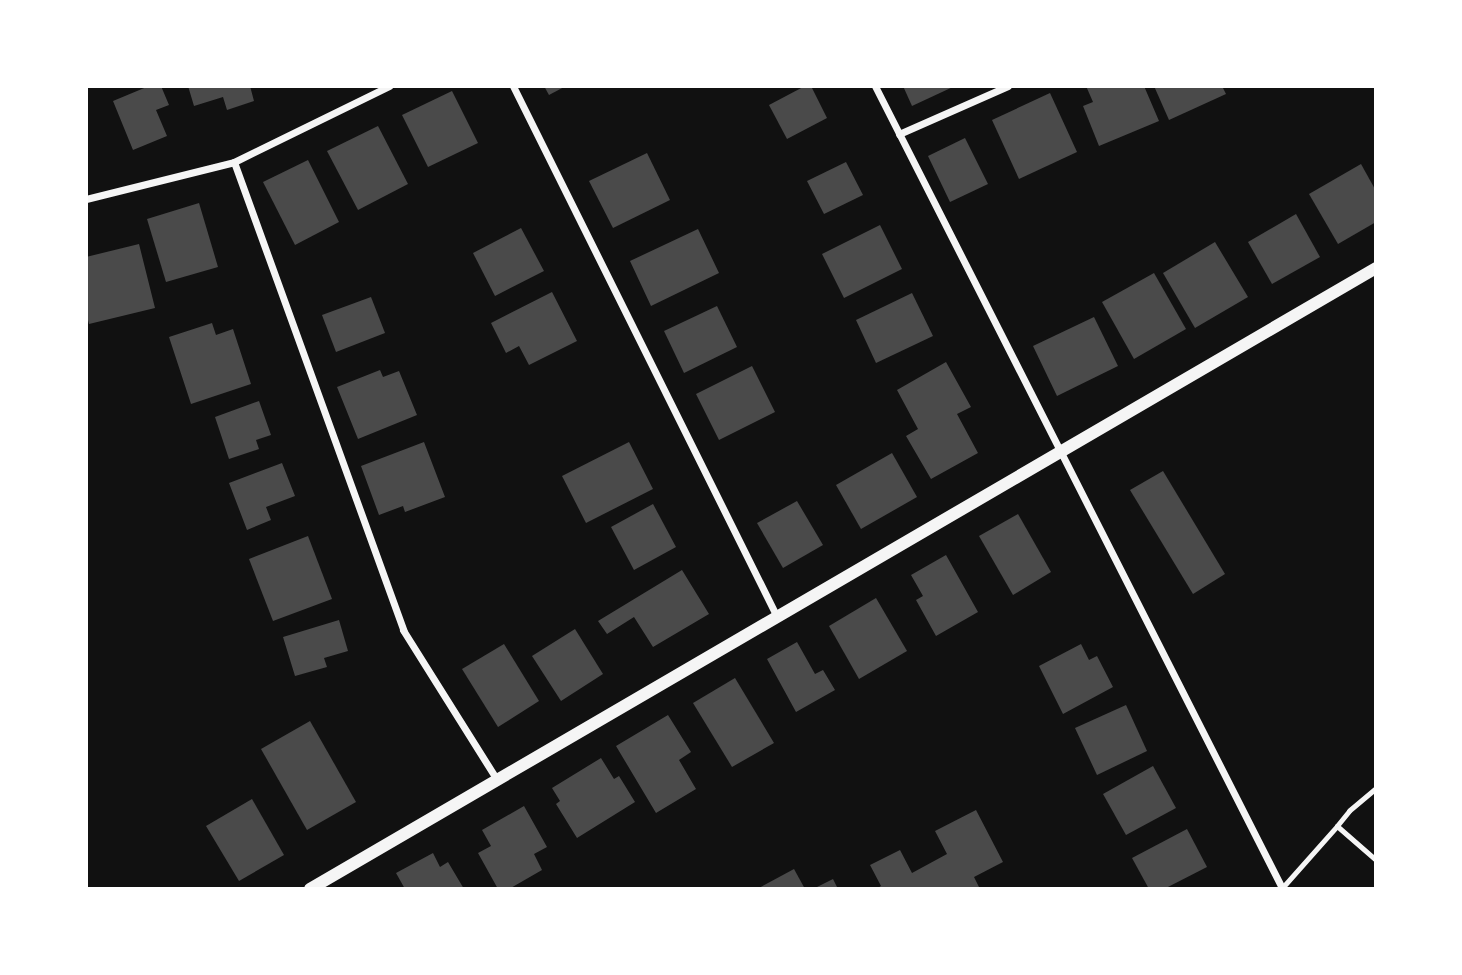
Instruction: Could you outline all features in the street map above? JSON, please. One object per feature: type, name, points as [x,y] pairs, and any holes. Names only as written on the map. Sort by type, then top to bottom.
[{"type":"street","points":[[86,198],[234,162],[389,86]]},
{"type":"street","points":[[513,86],[777,617]]},
{"type":"street","points":[[875,86],[1281,889]]},
{"type":"street","points":[[899,134],[1008,86]]},
{"type":"street","points":[[234,162],[403,630],[497,780]]},
{"type":"street","points":[[310,889],[1376,268]]},
{"type":"lane","points":[[1281,889],[1349,811],[1376,788]]},
{"type":"lane","points":[[1337,826],[1376,860]]},
{"type":"building","points":[[149,86],[161,86],[169,105],[156,110],[167,136],[133,150],[113,101]]},
{"type":"building","points":[[188,86],[250,86],[254,101],[227,110],[223,97],[194,106]]},
{"type":"building","points":[[544,86],[566,86],[549,95]]},
{"type":"building","points":[[805,86],[811,86],[827,118],[787,139],[769,105]]},
{"type":"building","points":[[903,86],[955,86],[912,106]]},
{"type":"building","points":[[1086,86],[1144,86],[1159,121],[1099,146],[1083,106],[1093,102]]},
{"type":"building","points":[[1154,86],[1222,86],[1226,94],[1169,120]]},
{"type":"building","points":[[452,91],[478,143],[428,167],[402,115]]},
{"type":"building","points":[[1050,93],[1077,152],[1019,179],[992,120]]},
{"type":"building","points":[[378,126],[408,184],[358,210],[327,151]]},
{"type":"building","points":[[965,138],[988,184],[950,202],[928,156]]},
{"type":"building","points":[[647,153],[670,200],[613,228],[589,181]]},
{"type":"building","points":[[308,160],[339,222],[295,245],[263,182]]},
{"type":"building","points":[[846,162],[863,195],[824,214],[807,181]]},
{"type":"building","points":[[1361,164],[1376,191],[1376,222],[1338,244],[1309,194]]},
{"type":"building","points":[[199,203],[218,267],[166,282],[147,219]]},
{"type":"building","points":[[1296,214],[1320,257],[1272,284],[1248,242]]},
{"type":"building","points":[[880,225],[902,269],[844,298],[822,254]]},
{"type":"building","points":[[521,228],[544,271],[495,296],[473,253]]},
{"type":"building","points":[[698,229],[719,273],[651,306],[630,261]]},
{"type":"building","points":[[1215,242],[1248,297],[1195,328],[1163,273]]},
{"type":"building","points":[[139,244],[155,308],[89,324],[86,312],[86,257]]},
{"type":"building","points":[[1154,273],[1186,329],[1134,359],[1102,302]]},
{"type":"building","points":[[552,292],[577,341],[529,365],[519,346],[506,353],[491,323]]},
{"type":"building","points":[[912,293],[933,336],[876,363],[856,320]]},
{"type":"building","points":[[371,297],[385,333],[336,352],[322,315]]},
{"type":"building","points":[[717,306],[737,347],[684,373],[664,331]]},
{"type":"building","points":[[1094,317],[1118,366],[1057,396],[1033,346]]},
{"type":"building","points":[[212,323],[216,335],[233,329],[251,384],[191,404],[169,337]]},
{"type":"building","points":[[946,362],[971,407],[957,414],[978,453],[931,479],[906,436],[918,429],[897,390]]},
{"type":"building","points":[[752,366],[775,412],[719,440],[696,394]]},
{"type":"building","points":[[380,370],[383,377],[399,371],[417,415],[358,439],[337,387]]},
{"type":"building","points":[[259,401],[271,435],[256,440],[259,449],[229,459],[215,417]]},
{"type":"building","points":[[424,442],[445,497],[405,512],[403,506],[379,515],[361,466]]},
{"type":"building","points":[[629,442],[653,489],[586,523],[562,476]]},
{"type":"building","points":[[892,453],[917,497],[861,529],[836,485]]},
{"type":"building","points":[[282,463],[295,496],[266,507],[271,520],[247,530],[229,483]]},
{"type":"building","points":[[1163,471],[1225,574],[1193,594],[1130,490]]},
{"type":"building","points":[[797,501],[823,545],[783,568],[757,523]]},
{"type":"building","points":[[653,504],[676,547],[634,570],[611,527]]},
{"type":"building","points":[[1018,514],[1051,572],[1013,595],[979,536]]},
{"type":"building","points":[[308,536],[332,599],[273,621],[249,559]]},
{"type":"building","points":[[946,555],[978,612],[936,636],[916,600],[923,596],[911,575]]},
{"type":"building","points":[[682,570],[709,614],[653,647],[634,617],[607,634],[598,621]]},
{"type":"building","points":[[876,598],[907,651],[859,679],[829,626]]},
{"type":"building","points":[[339,620],[348,651],[324,658],[327,667],[295,676],[283,637]]},
{"type":"building","points":[[575,629],[603,674],[561,701],[532,656]]},
{"type":"building","points":[[797,642],[815,674],[823,670],[835,690],[796,712],[767,659]]},
{"type":"building","points":[[504,644],[539,701],[498,727],[462,669]]},
{"type":"building","points":[[1081,644],[1089,660],[1097,656],[1113,687],[1063,714],[1039,666]]},
{"type":"building","points":[[735,678],[774,743],[732,767],[693,703]]},
{"type":"building","points":[[1126,705],[1147,751],[1097,775],[1075,728]]},
{"type":"building","points":[[668,715],[691,752],[679,760],[696,789],[656,813],[616,746]]},
{"type":"building","points":[[310,721],[356,802],[307,830],[261,749]]},
{"type":"building","points":[[601,758],[614,779],[619,776],[635,802],[577,838],[556,804],[560,801],[552,788]]},
{"type":"building","points":[[1153,766],[1176,808],[1126,835],[1103,794]]},
{"type":"building","points":[[252,799],[284,855],[239,881],[206,826]]},
{"type":"building","points":[[524,806],[547,847],[534,854],[542,870],[509,889],[498,889],[478,853],[491,846],[482,830]]},
{"type":"building","points":[[976,810],[1003,862],[974,877],[980,889],[876,889],[881,886],[870,865],[900,850],[912,873],[947,854],[935,831]]},
{"type":"building","points":[[1187,829],[1207,867],[1164,889],[1149,889],[1132,858]]},
{"type":"building","points":[[433,853],[440,867],[448,862],[464,889],[405,889],[396,873]]},
{"type":"building","points":[[794,869],[805,889],[757,889]]},
{"type":"building","points":[[833,879],[838,889],[813,889]]}]
